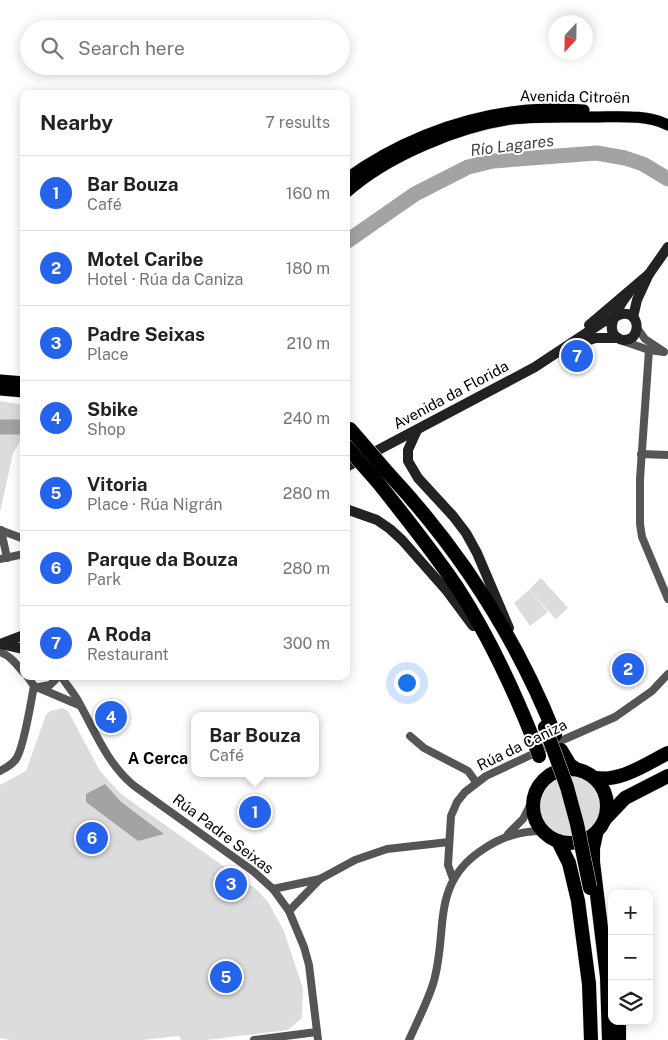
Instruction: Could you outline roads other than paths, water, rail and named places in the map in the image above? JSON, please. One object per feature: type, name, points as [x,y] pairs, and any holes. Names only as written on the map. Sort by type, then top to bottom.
[{"type":"highway","points":[[350,431],[457,588],[506,677],[539,756],[542,769],[541,782],[534,798],[534,816],[542,831],[558,841],[568,843],[578,843],[596,834]]},
{"type":"highway","points":[[350,449],[428,517],[467,569],[488,602],[532,681],[561,750],[570,765],[603,780],[624,775],[668,753]]},
{"type":"highway","points":[[382,477],[434,540],[494,635],[524,694],[561,787],[590,885],[607,977],[609,1040]]},
{"type":"highway","points":[[541,782],[561,770],[576,769]]},
{"type":"highway","points":[[597,1040],[590,885],[596,834],[606,818],[625,798],[668,776]]},
{"type":"highway","points":[[595,778],[605,792],[607,801],[606,818]]},
{"type":"highway","points":[[558,841],[569,863],[578,901],[589,984],[591,1040]]},
{"type":"highway","points":[[590,885],[602,906],[608,937]]},
{"type":"highway","points":[[590,885],[601,977],[603,1040]]},
{"type":"highway","points":[[619,1025],[619,1040]]},
{"type":"main road","name":"Avenida Citroën","points":[[350,176],[368,163],[432,133],[480,118],[513,111],[563,109],[668,115]]},
{"type":"main road","points":[[350,190],[389,163],[432,142],[478,126],[514,119],[615,117],[658,120],[668,124]]},
{"type":"main road","name":"Avenida da Florida","points":[[633,317],[637,300],[649,274],[668,247]]},
{"type":"main road","name":"Avenida da Florida","points":[[568,346],[649,274]]},
{"type":"main road","name":"Avenida da Florida","points":[[350,465],[535,367],[603,322],[613,320],[621,304],[632,289]]},
{"type":"main road","points":[[623,314],[633,317],[637,328],[633,337],[619,339],[612,332],[613,320],[623,314]]},
{"type":"main road","name":"Avenida da Florida","points":[[568,346],[596,338],[619,339]]},
{"type":"main road","points":[[0,380],[20,382]]},
{"type":"main road","points":[[0,390],[20,392]]},
{"type":"main road","points":[[417,430],[408,450],[408,461],[418,478],[453,516],[478,553],[532,681]]},
{"type":"main road","points":[[350,510],[376,520],[390,528],[402,540],[467,616],[506,677]]},
{"type":"main road","points":[[0,644],[11,638],[20,637]]},
{"type":"main road","points":[[0,644],[20,647]]},
{"type":"street","points":[[637,328],[645,339],[666,352]]},
{"type":"street","points":[[619,339],[649,350],[666,352]]},
{"type":"street","points":[[649,350],[639,506],[642,537],[668,599]]},
{"type":"street","points":[[642,454],[668,455]]},
{"type":"street","points":[[20,538],[0,530],[3,558],[20,554]]},
{"type":"street","points":[[0,652],[15,661],[20,668]]},
{"type":"street","name":"Rúa da Caniza","points":[[453,879],[448,865],[451,816],[457,802],[476,782],[530,754],[616,718],[652,691],[668,674]]},
{"type":"street","points":[[31,680],[37,686],[79,705]]},
{"type":"street","points":[[37,686],[50,685],[56,680]]},
{"type":"street","name":"Rúa Padre Seixas","points":[[63,680],[79,705],[110,761],[126,779],[253,871],[273,889],[289,911],[304,946],[309,965],[318,1036]]},
{"type":"street","points":[[0,771],[8,767],[17,758],[37,686]]},
{"type":"street","points":[[410,736],[424,748],[468,771],[476,782]]},
{"type":"street","points":[[409,1040],[433,984],[446,896],[453,879],[470,858],[504,837],[522,819],[534,798]]},
{"type":"street","points":[[504,837],[527,831],[542,831]]},
{"type":"street","points":[[273,889],[320,878],[355,860],[387,849],[449,842]]},
{"type":"street","points":[[289,911],[320,878]]},
{"type":"street","points":[[254,1040],[318,1036]]},
{"type":"waterway","name":"Río Lagares","points":[[350,239],[415,194],[468,167],[493,161],[597,153],[625,158],[643,164],[668,179]]},
{"type":"waterway","name":"Río Lagares","points":[[0,427],[20,427]]},
{"type":"place","name":"A Roda","points":[[577,356]]},
{"type":"place","name":"Motel Caribe","points":[[628,669]]},
{"type":"place","name":"Sbike","points":[[111,717]]},
{"type":"place","name":"Bar Bouza","points":[[255,812]]},
{"type":"place","name":"Parque da Bouza","points":[[92,838]]},
{"type":"place","name":"Padre Seixas","points":[[231,884]]},
{"type":"place","name":"Vitoria","points":[[226,977]]},
{"type":"district","name":"A Cerca","points":[[158,758]]}]
